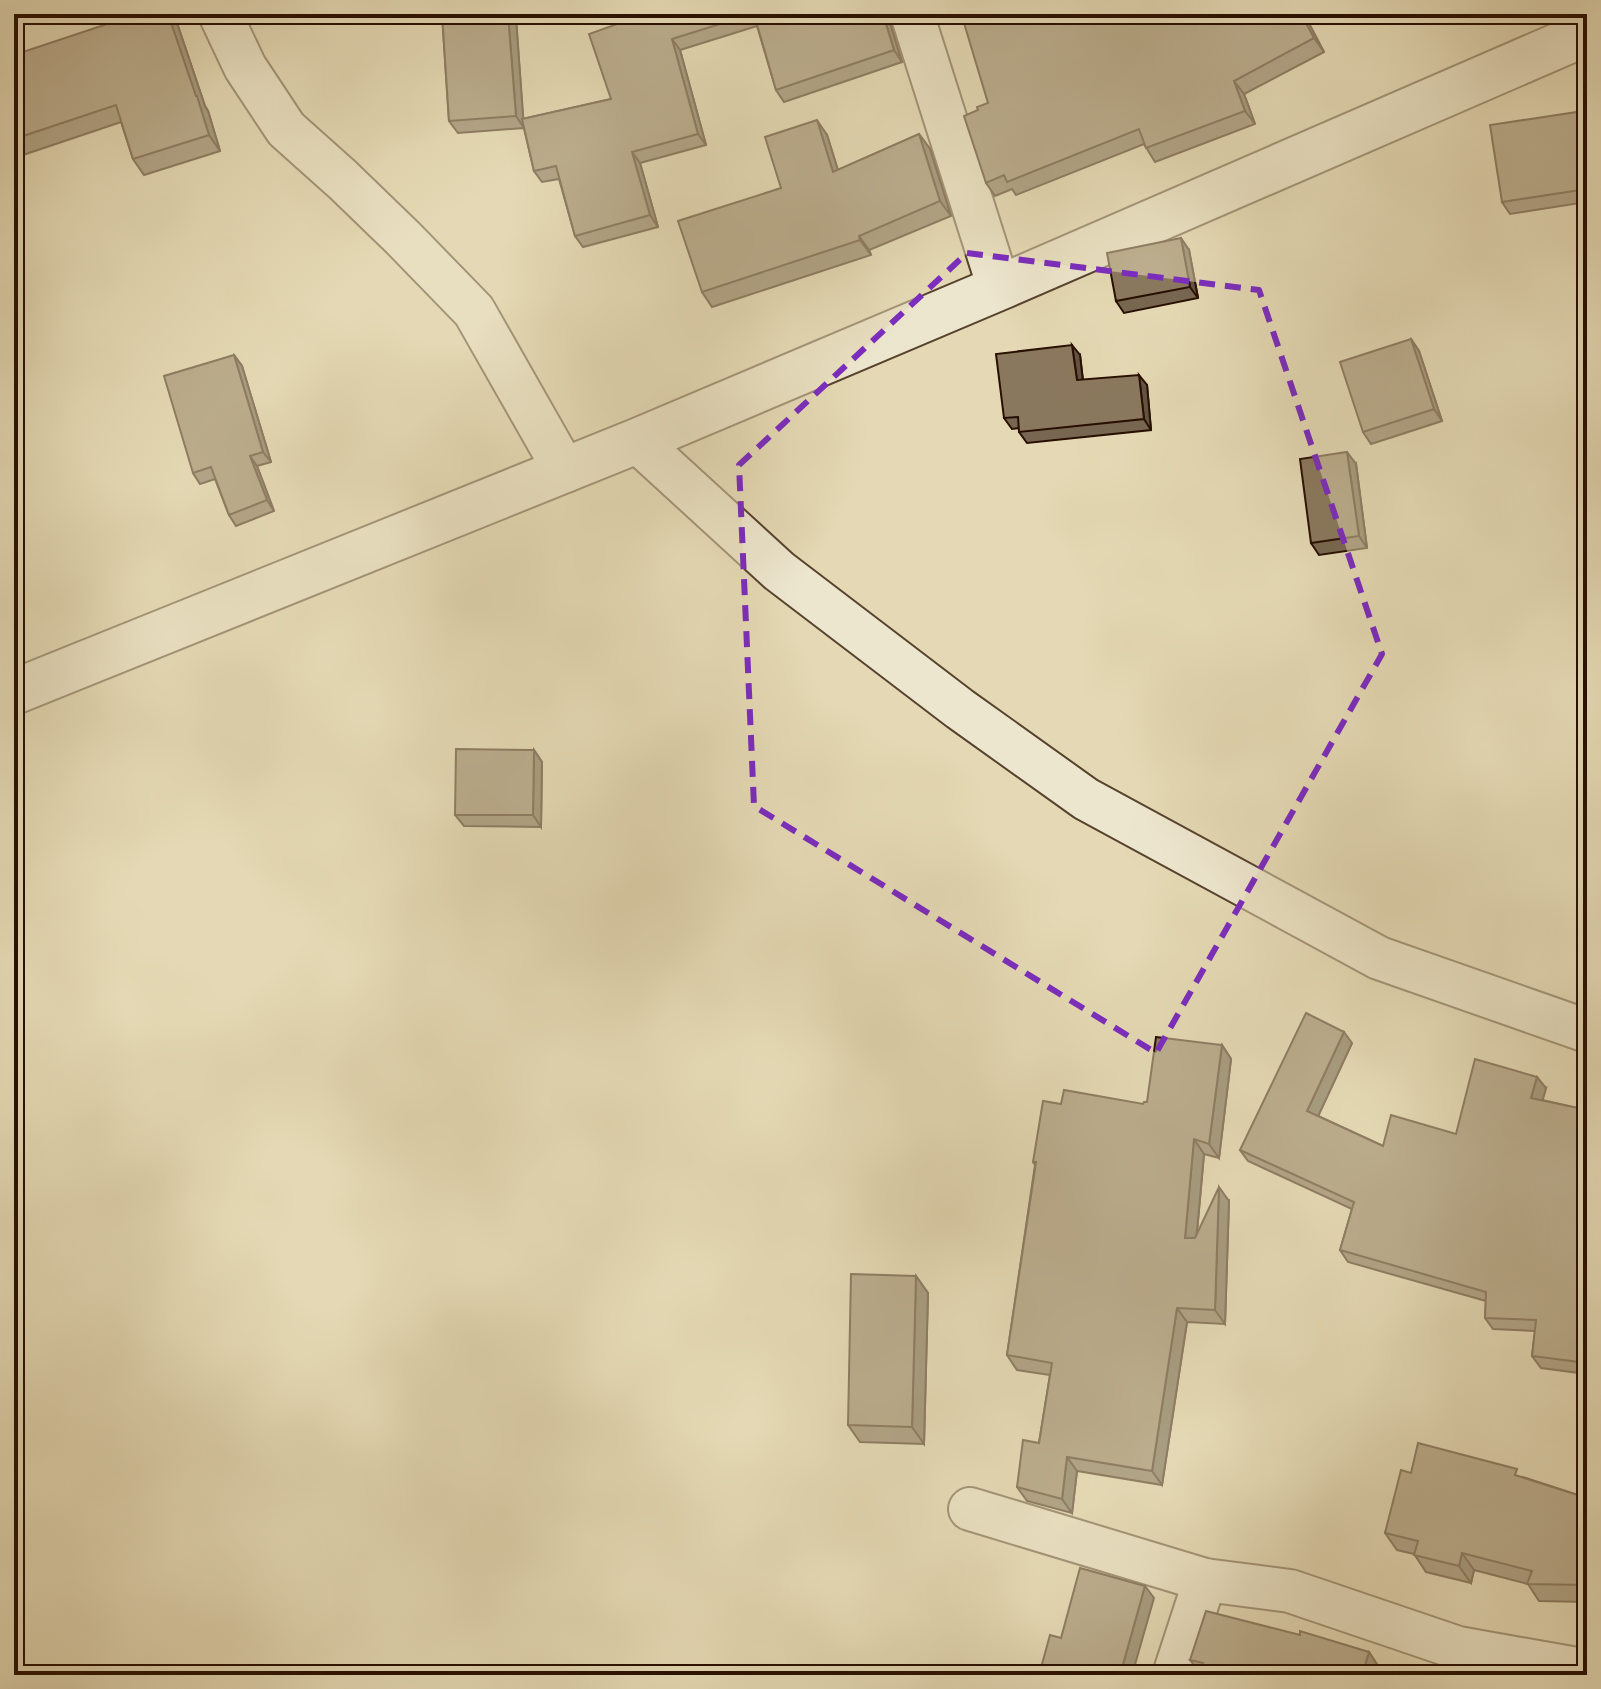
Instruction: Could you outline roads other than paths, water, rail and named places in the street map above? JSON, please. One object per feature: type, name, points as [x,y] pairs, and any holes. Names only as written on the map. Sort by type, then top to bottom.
[{"type":"street","points":[[220,14],[245,67],[286,129],[393,228],[474,311],[565,471]]},
{"type":"street","points":[[912,14],[999,288]]},
{"type":"street","points":[[14,692],[637,441],[1587,33]]},
{"type":"street","points":[[637,441],[779,571],[960,709],[1086,799],[1379,958],[1587,1031]]},
{"type":"street","points":[[970,1509],[1205,1580],[1290,1591],[1458,1648],[1587,1669]]},
{"type":"street","points":[[1174,1675],[1205,1580]]}]
